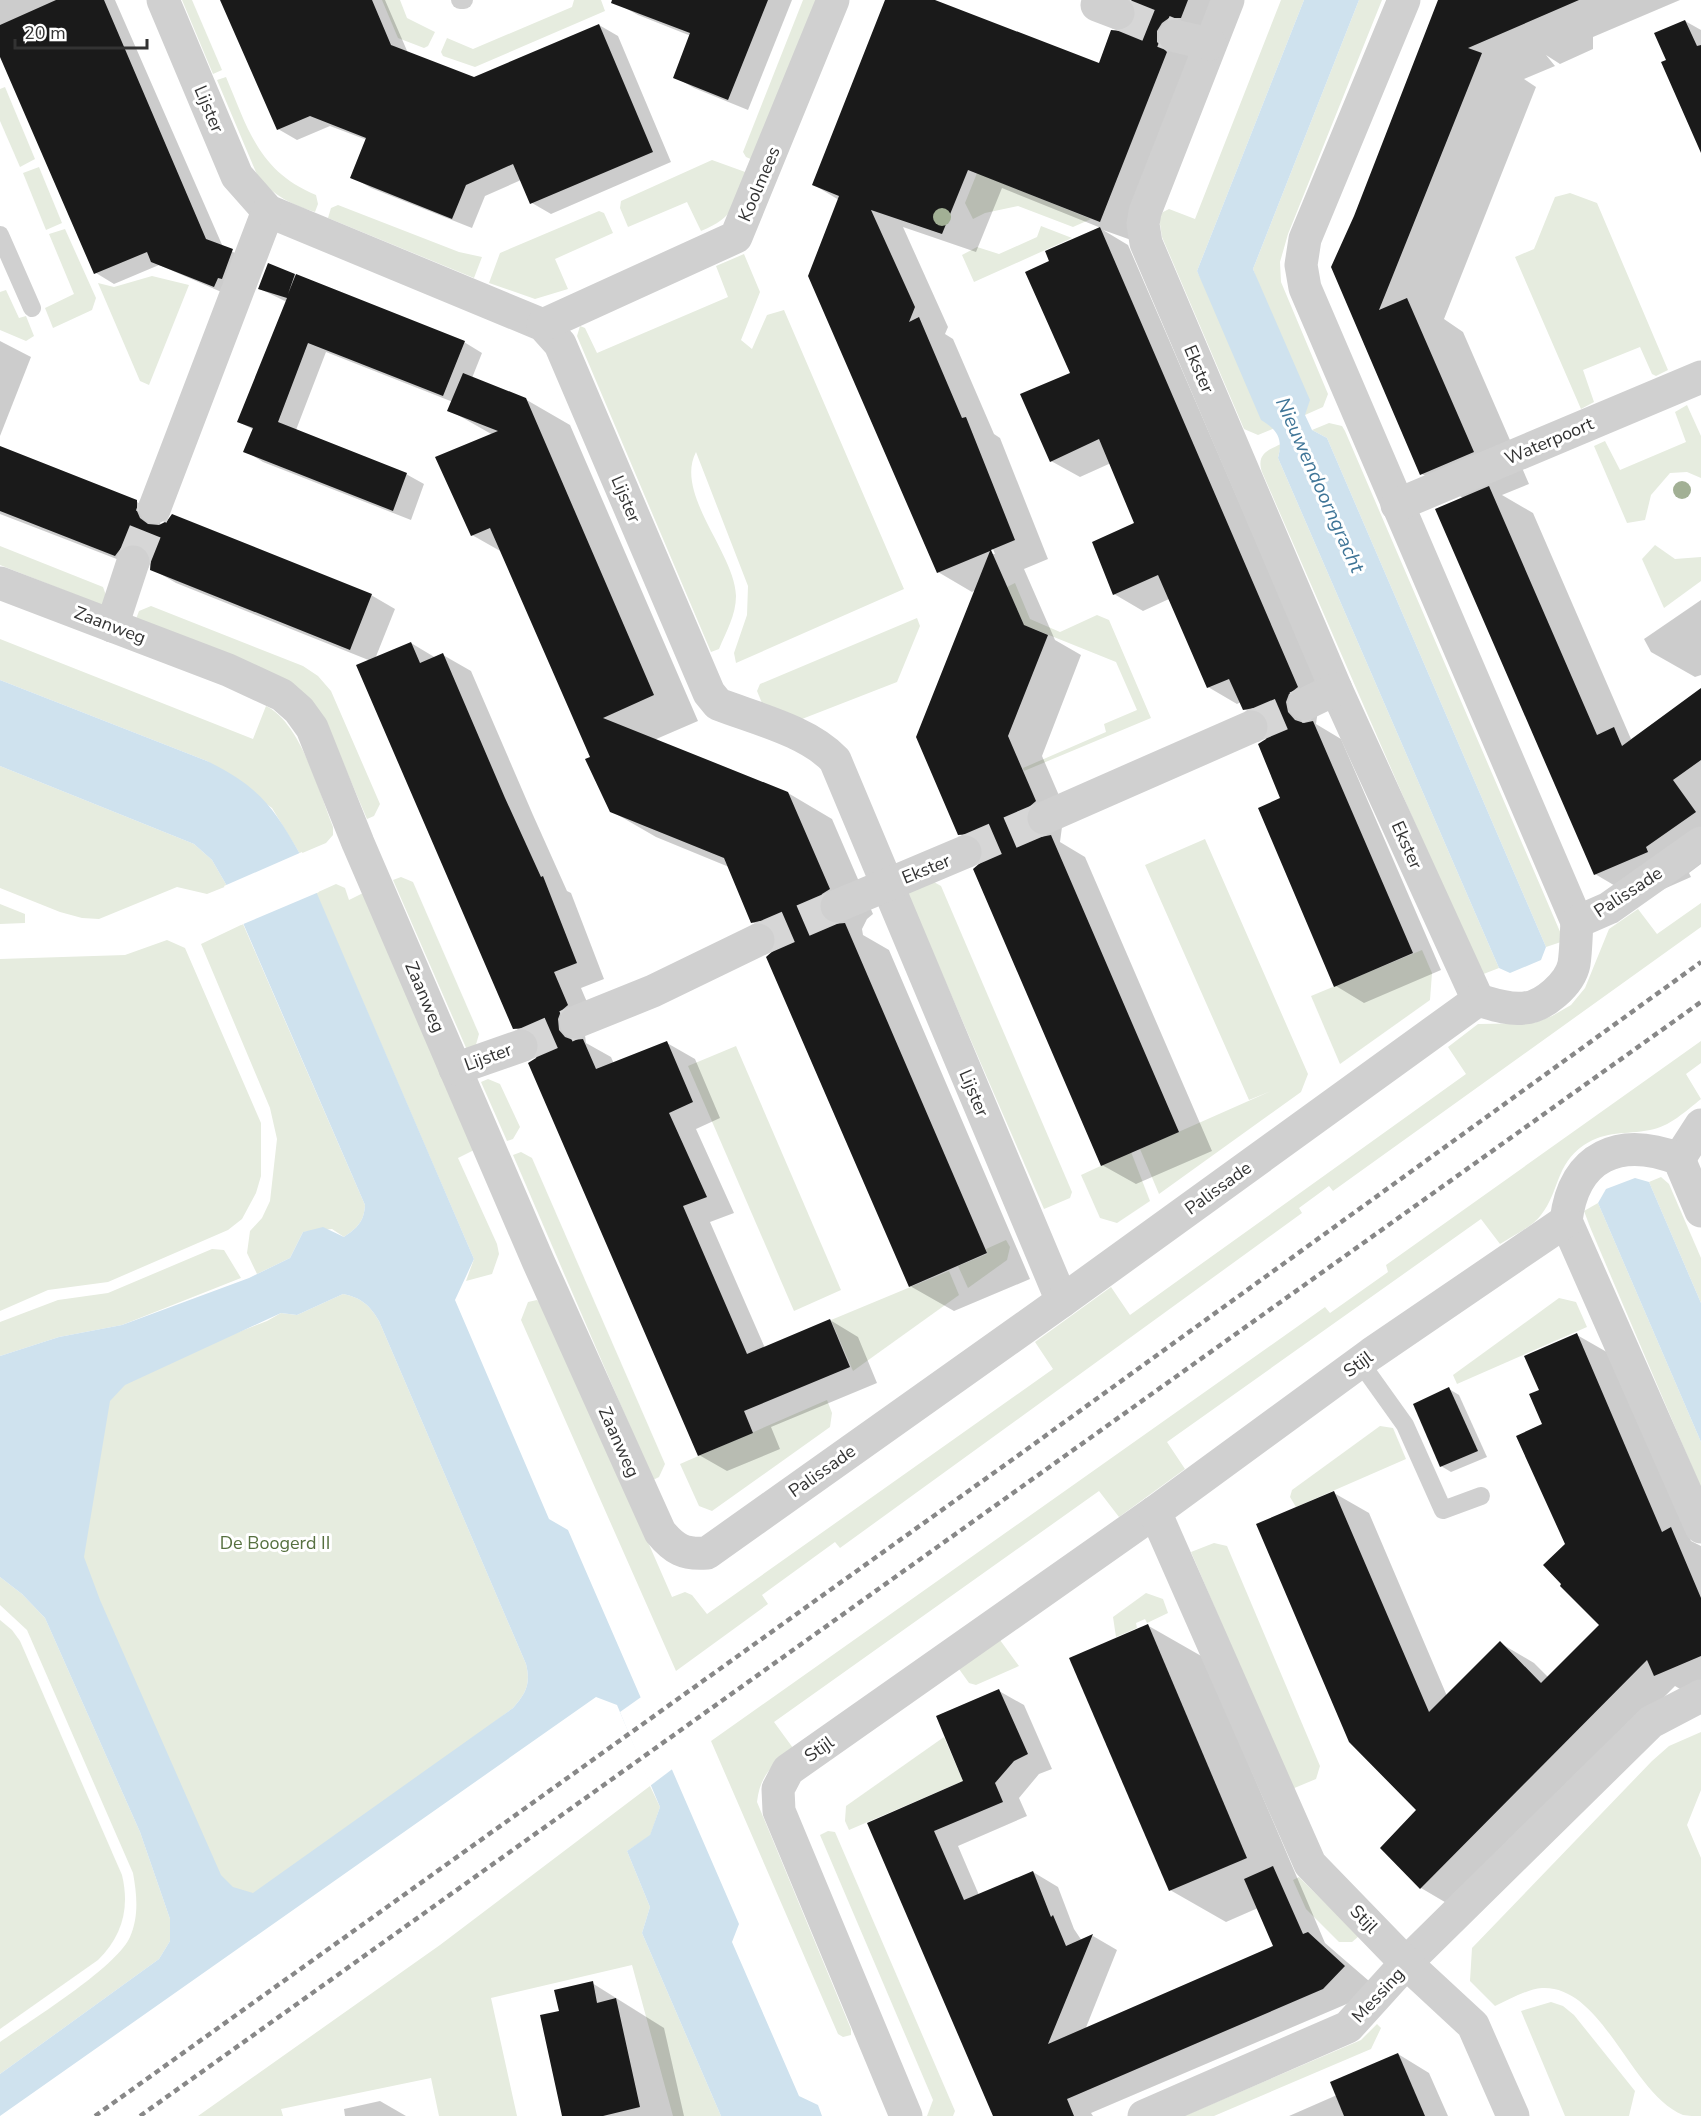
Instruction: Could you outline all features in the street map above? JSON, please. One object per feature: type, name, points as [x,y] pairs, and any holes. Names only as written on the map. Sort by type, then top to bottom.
[{"type":"street","name":"Lijster","points":[[163,0],[237,176],[268,212],[543,325],[560,344],[709,693],[718,704],[809,740],[829,753],[835,760],[1062,1301]]},
{"type":"street","name":"Koolmees","points":[[543,325],[736,237],[833,0]]},
{"type":"street","name":"Ekster","points":[[1228,0],[1145,212],[1143,224],[1146,243],[1336,689],[1478,1000]]},
{"type":"street","points":[[1404,0],[1305,239],[1301,265],[1305,288],[1577,922]]},
{"type":"street","points":[[1175,36],[1210,44]]},
{"type":"street","points":[[155,507],[268,212]]},
{"type":"street","name":"Waterpoort","points":[[1397,505],[1701,377]]},
{"type":"street","points":[[112,626],[133,562]]},
{"type":"street","name":"Zaanweg","points":[[0,583],[228,670],[282,695],[300,710],[312,728],[358,843],[455,1069],[660,1532],[674,1548],[690,1555],[706,1553]]},
{"type":"street","points":[[1305,704],[1336,689]]},
{"type":"street","points":[[1044,818],[1251,727]]},
{"type":"street","name":"Palissade","points":[[706,1553],[1062,1301],[1478,1000],[1525,1009],[1557,992],[1566,982],[1573,966],[1577,922],[1609,908],[1701,843]]},
{"type":"street","name":"Ekster","points":[[886,885],[965,852]]},
{"type":"street","points":[[837,906],[886,885]]},
{"type":"street","points":[[576,1022],[653,991],[758,940]]},
{"type":"street","name":"Lijster","points":[[455,1069],[520,1046]]},
{"type":"street","points":[[1679,1159],[1701,1125]]},
{"type":"street","points":[[1701,1211],[1679,1159],[1654,1149],[1630,1149],[1610,1153],[1595,1161],[1577,1178],[1568,1202],[1566,1221],[1701,1527]]},
{"type":"street","name":"Stijl","points":[[906,2116],[779,1810],[778,1789],[788,1770],[1155,1512],[1360,1362],[1566,1221]]},
{"type":"street","name":"Stijl","points":[[1155,1512],[1310,1864],[1406,1963]]},
{"type":"street","points":[[1406,1963],[1651,1722],[1701,1696]]},
{"type":"street","name":"Messing","points":[[1144,2116],[1348,2027],[1406,1963],[1473,2025],[1513,2116]]},
{"type":"lane","points":[[0,235],[32,308]]},
{"type":"lane","points":[[1360,1362],[1405,1425],[1443,1510],[1481,1496]]},
{"type":"green space","points":[[182,0],[192,0],[222,70],[213,74]]},
{"type":"green space","points":[[382,0],[400,0],[407,18],[435,32],[428,46],[424,48],[398,38]]},
{"type":"green space","points":[[574,0],[601,0],[605,11],[475,67],[443,56],[441,52],[447,38],[473,49],[572,7]]},
{"type":"green space","points":[[803,0],[817,0],[753,160],[746,157],[743,152]]},
{"type":"green space","points":[[1281,0],[1304,0],[1197,271],[1275,428],[1258,435],[1244,429],[1162,237],[1159,218],[1169,209],[1195,219]]},
{"type":"green space","points":[[1359,0],[1382,0],[1288,234],[1280,262],[1281,282],[1328,394],[1323,407],[1305,415],[1253,269]]},
{"type":"green space","points":[[226,77],[258,147],[281,174],[316,195],[318,204],[315,212],[284,199],[270,190],[258,177],[217,80]]},
{"type":"green space","points":[[5,87],[35,159],[20,167],[0,121],[0,89]]},
{"type":"green space","points":[[712,160],[748,173],[736,202],[721,221],[701,231],[687,202],[628,227],[620,208],[621,201]]},
{"type":"green space","points":[[39,167],[62,223],[46,230],[23,173]]},
{"type":"green space","points":[[977,173],[1091,219],[1073,227],[1018,206],[985,213],[973,219],[965,203]]},
{"type":"green space","points":[[1570,193],[1597,203],[1668,370],[1656,376],[1652,374],[1640,347],[1583,370],[1594,402],[1581,409],[1515,257],[1534,249],[1555,197]]},
{"type":"green space","points":[[338,205],[459,252],[482,257],[474,278],[328,218],[331,208]]},
{"type":"green space","points":[[599,211],[604,213],[613,233],[555,259],[568,289],[535,299],[489,283],[500,253]]},
{"type":"green space","points":[[1041,226],[1072,238],[974,282],[962,255],[977,247],[999,254],[1037,237]]},
{"type":"green space","points":[[65,229],[96,298],[92,310],[53,328],[45,308],[74,294],[49,234]]},
{"type":"green space","points":[[744,254],[760,292],[741,340],[752,349],[767,315],[784,310],[904,589],[736,663],[734,653],[747,615],[748,586],[696,452],[691,468],[693,486],[707,524],[726,561],[736,596],[732,617],[719,649],[711,652],[577,336],[580,326],[585,328],[597,353],[728,297],[716,266]]},
{"type":"green space","points":[[152,276],[189,285],[149,385],[140,381],[98,283],[114,287]]},
{"type":"green space","points":[[6,290],[19,318],[26,316],[34,336],[26,341],[0,330],[0,292]]},
{"type":"green space","points":[[1687,405],[1701,436],[1701,478],[1687,472],[1670,473],[1651,495],[1645,520],[1627,523],[1594,446],[1605,441],[1620,470],[1686,442],[1675,412]]},
{"type":"green space","points":[[1329,423],[1342,426],[1345,431],[1564,941],[1546,947],[1327,438],[1312,430]]},
{"type":"green space","points":[[1281,444],[1278,458],[1499,968],[1481,975],[1262,472],[1261,461],[1264,454]]},
{"type":"green space","points":[[1655,545],[1675,559],[1701,557],[1701,581],[1664,608],[1642,559]]},
{"type":"green space","points":[[0,546],[103,587],[107,598],[104,606],[0,565]]},
{"type":"green space","points":[[1015,583],[1030,619],[1060,632],[1097,615],[1109,620],[1151,718],[1024,771],[1023,768],[1106,732],[1104,724],[1137,710],[1116,662],[1024,625],[1007,587]]},
{"type":"green space","points":[[151,606],[303,666],[318,676],[331,691],[380,804],[374,816],[367,819],[335,744],[136,619],[139,611]]},
{"type":"green space","points":[[917,618],[920,626],[897,682],[802,719],[764,708],[757,691],[760,684]]},
{"type":"green space","points":[[0,639],[253,739],[266,706],[289,727],[299,743],[322,796],[333,827],[333,835],[326,843],[300,854],[272,808],[207,761],[0,680]]},
{"type":"green space","points":[[0,766],[194,844],[212,860],[227,886],[207,894],[177,887],[99,919],[82,918],[60,912],[0,888]]},
{"type":"green space","points":[[1205,839],[1308,1074],[1301,1092],[1159,1194],[1140,1149],[1271,1091],[1249,1100],[1145,865]]},
{"type":"green space","points":[[401,877],[413,882],[479,1034],[475,1048],[467,1050],[393,880]]},
{"type":"green space","points":[[934,882],[941,886],[1072,1192],[1070,1198],[1044,1209],[907,893]]},
{"type":"green space","points":[[336,884],[345,888],[349,900],[363,893],[474,1150],[458,1158],[497,1244],[499,1254],[492,1274],[466,1281],[474,1259],[316,893]]},
{"type":"green space","points":[[1701,903],[1701,927],[1333,1191],[1329,1186],[1299,1208],[1302,1213],[840,1548],[835,1542],[762,1595],[768,1604],[676,1671],[521,1320],[528,1302],[537,1300],[546,1309],[672,1597],[685,1592],[692,1595],[707,1614],[1053,1369],[1035,1342],[1111,1287],[1130,1315],[1466,1074],[1448,1047],[1478,1024],[1534,1023],[1571,1005],[1585,988],[1609,929],[1638,909],[1657,934]]},
{"type":"green space","points":[[0,904],[25,914],[25,923],[0,924]]},
{"type":"green space","points":[[243,924],[365,1205],[359,1224],[344,1237],[332,1229],[303,1232],[290,1258],[257,1274],[247,1253],[250,1231],[262,1218],[270,1201],[277,1139],[270,1108],[201,944]]},
{"type":"green space","points":[[167,940],[185,948],[261,1123],[261,1176],[256,1193],[242,1219],[228,1230],[108,1282],[48,1290],[0,1311],[0,959],[125,955]]},
{"type":"green space","points":[[1422,950],[1432,973],[1430,1000],[1340,1064],[1311,996]]},
{"type":"green space","points":[[1701,1041],[1701,1063],[1686,1074],[1701,1099],[1671,1122],[1657,1128],[1600,1137],[1584,1145],[1568,1161],[1541,1215],[1527,1227],[1500,1244],[1481,1219],[1167,1442],[1185,1469],[1119,1517],[1099,1491],[774,1722],[793,1748],[779,1759],[764,1777],[757,1802],[851,2029],[851,2035],[843,2037],[838,2034],[711,1741],[1325,1307],[1330,1313],[1388,1272],[1386,1265]]},
{"type":"green space","points":[[736,1046],[841,1290],[794,1311],[688,1066]]},
{"type":"green space","points":[[488,1079],[500,1084],[520,1127],[513,1139],[507,1141],[481,1082]]},
{"type":"green space","points":[[521,1152],[532,1158],[665,1464],[659,1477],[653,1480],[513,1155]]},
{"type":"green space","points":[[1131,1152],[1150,1201],[1117,1223],[1100,1218],[1081,1175]]},
{"type":"green space","points":[[1661,1177],[1669,1184],[1701,1258],[1701,1303],[1649,1182]]},
{"type":"green space","points":[[1598,1203],[1701,1442],[1701,1488],[1584,1211]]},
{"type":"green space","points":[[1006,1240],[1010,1247],[1007,1260],[968,1288],[958,1266],[987,1254],[986,1249]]},
{"type":"green space","points":[[212,1249],[224,1250],[241,1278],[122,1325],[59,1337],[0,1356],[0,1322],[58,1300],[108,1293]]},
{"type":"green space","points":[[949,1271],[959,1295],[853,1371],[831,1320]]},
{"type":"green space","name":"De Boogerd II","points":[[343,1294],[364,1303],[379,1321],[526,1664],[528,1683],[513,1708],[257,1902],[222,1897],[102,1635],[54,1450],[70,1398],[267,1321],[281,1313],[297,1315]]},
{"type":"green space","points":[[1559,1298],[1576,1302],[1587,1327],[1457,1384],[1453,1375]]},
{"type":"green space","points":[[827,1400],[832,1413],[830,1427],[712,1511],[699,1506],[680,1464]]},
{"type":"green space","points":[[1380,1426],[1393,1428],[1406,1459],[1296,1507],[1290,1497],[1292,1490]]},
{"type":"green space","points":[[1214,1543],[1227,1546],[1320,1766],[1316,1779],[1292,1789],[1191,1552]]},
{"type":"green space","points":[[0,1577],[22,1594],[45,1618],[140,1832],[170,1919],[170,1941],[159,1959],[0,2074],[0,2042],[91,1978],[122,1949],[130,1937],[135,1921],[136,1905],[133,1873],[27,1630],[0,1605]]},
{"type":"green space","points":[[1146,1593],[1163,1599],[1168,1613],[1147,1623],[1145,1619],[1136,1623],[1137,1628],[1116,1637],[1113,1617]]},
{"type":"green space","points":[[0,1620],[20,1641],[122,1875],[125,1899],[118,1932],[98,1960],[0,2029]]},
{"type":"green space","points":[[1000,1640],[1019,1666],[976,1685],[969,1683],[959,1669]]},
{"type":"green space","points":[[1701,1732],[1701,1790],[1687,1825],[1701,1858],[1701,2116],[1696,2116],[1683,2115],[1665,2103],[1648,2086],[1600,2021],[1582,2004],[1563,1992],[1536,1989],[1495,2006],[1470,1981],[1472,1948],[1652,1761],[1669,1746]]},
{"type":"green space","points":[[944,1737],[963,1781],[849,1830],[845,1821],[846,1806]]},
{"type":"green space","points":[[650,1786],[660,1807],[650,1836],[627,1851],[650,1907],[642,1933],[721,2116],[673,2116],[632,1965],[491,1998],[517,2116],[439,2116],[431,2078],[281,2109],[283,2116],[198,2116],[440,1945]]},
{"type":"green space","points":[[828,1831],[835,1832],[955,2111],[953,2116],[927,2116],[933,2100],[820,1835]]},
{"type":"green space","points":[[1299,1877],[1359,1936],[1352,1942],[1339,1942],[1306,1909],[1293,1880]]},
{"type":"green space","points":[[1551,2002],[1563,2006],[1574,2015],[1635,2091],[1629,2116],[1565,2116],[1521,2011]]},
{"type":"green space","points":[[1377,2024],[1381,2028],[1371,2049],[1214,2116],[1184,2116],[1361,2040]]},
{"type":"water","name":"Nieuwendoorngracht","points":[[1304,0],[1359,0],[1253,269],[1310,400],[1305,415],[1312,430],[1327,438],[1546,947],[1541,960],[1510,973],[1499,968],[1278,458],[1280,445],[1278,436],[1272,427],[1261,420],[1197,271]]},
{"type":"water","points":[[0,680],[225,770],[262,799],[290,837],[300,854],[474,1259],[455,1300],[549,1519],[568,1530],[739,1924],[732,1942],[799,2096],[818,2105],[822,2116],[721,2116],[642,1933],[650,1907],[627,1851],[650,1835],[660,1807],[617,1705],[596,1697],[0,2116],[0,2074],[159,1959],[170,1941],[170,1919],[140,1832],[45,1618],[22,1594],[0,1577],[0,1356],[59,1337],[122,1325],[249,1278],[290,1258],[303,1232],[323,1227],[344,1237],[359,1224],[365,1205],[227,886],[212,860],[194,844],[0,766]],"holes":[[[343,1294],[364,1303],[379,1321],[526,1664],[528,1683],[513,1708],[253,1893],[233,1887],[221,1875],[100,1600],[84,1557],[110,1401],[125,1385],[281,1313],[297,1315]]]},
{"type":"water","points":[[1635,1178],[1649,1182],[1701,1303],[1701,1442],[1598,1203],[1606,1189]]},
{"type":"pier","points":[[302,852],[319,892],[241,925],[224,886]]},
{"type":"pier","points":[[644,1695],[675,1767],[650,1786],[620,1712]]},
{"type":"building","points":[[56,0],[104,0],[206,239],[233,249],[222,279],[218,278],[214,287],[151,262],[147,252],[94,274],[0,57],[0,25]]},
{"type":"building","points":[[220,0],[372,0],[391,45],[474,77],[599,24],[653,152],[530,204],[513,164],[466,185],[452,219],[350,178],[366,138],[310,116],[277,130]]},
{"type":"building","points":[[612,0],[768,0],[728,100],[673,78],[690,33],[611,3]]},
{"type":"building","points":[[885,0],[935,0],[1099,63],[1111,30],[1122,31],[1129,28],[1135,20],[1136,9],[1131,0],[1188,0],[1181,18],[1169,18],[1157,31],[1157,42],[1167,52],[1100,222],[968,170],[942,234],[871,210],[915,307],[909,322],[919,317],[962,418],[966,417],[1015,540],[991,550],[1024,625],[1048,635],[1008,736],[1036,801],[1029,807],[1025,817],[1027,825],[1033,833],[1041,837],[1051,835],[1179,1132],[1101,1166],[973,869],[980,863],[983,855],[982,844],[976,837],[968,834],[958,835],[916,737],[990,551],[937,573],[808,276],[839,196],[812,185]]},
{"type":"building","points":[[1438,0],[1579,0],[1468,48],[1482,53],[1379,310],[1407,298],[1474,452],[1420,475],[1331,267],[1354,216]]},
{"type":"building","points":[[1685,20],[1697,46],[1701,45],[1701,153],[1661,62],[1666,60],[1654,33]]},
{"type":"building","points":[[1100,227],[1298,687],[1289,694],[1286,702],[1288,712],[1295,720],[1304,723],[1313,721],[1413,953],[1334,987],[1258,808],[1280,798],[1258,744],[1266,739],[1269,730],[1268,719],[1263,712],[1254,708],[1243,710],[1229,679],[1207,688],[1158,575],[1113,595],[1092,542],[1134,523],[1099,439],[1050,462],[1020,394],[1070,373],[1025,272],[1049,261],[1045,251]]},
{"type":"building","points":[[268,263],[295,274],[288,294],[296,274],[465,341],[443,396],[308,343],[278,422],[407,473],[393,511],[243,452],[253,428],[237,422],[287,298],[258,289]]},
{"type":"building","points":[[463,373],[526,398],[654,695],[603,718],[788,792],[830,889],[822,894],[819,903],[820,914],[826,921],[834,924],[845,923],[987,1253],[909,1287],[766,957],[774,950],[777,941],[775,931],[768,924],[760,921],[751,923],[724,858],[610,812],[585,759],[590,757],[490,528],[471,536],[435,457],[498,431],[447,411]]},
{"type":"building","points":[[0,446],[137,500],[137,511],[140,518],[148,524],[159,525],[167,521],[172,514],[372,594],[350,650],[150,570],[151,558],[147,550],[139,544],[129,544],[121,548],[115,556],[0,511]]},
{"type":"building","points":[[1489,486],[1597,735],[1614,727],[1622,746],[1701,688],[1701,760],[1673,780],[1696,812],[1646,847],[1648,852],[1594,875],[1435,509]]},
{"type":"building","points":[[411,642],[420,663],[443,653],[505,798],[541,877],[543,876],[577,963],[554,972],[568,1005],[561,1011],[558,1019],[559,1030],[565,1037],[573,1040],[583,1039],[596,1069],[667,1041],[693,1102],[669,1113],[707,1197],[683,1206],[747,1354],[830,1319],[850,1367],[744,1411],[753,1433],[698,1456],[528,1063],[536,1058],[539,1050],[538,1039],[533,1031],[525,1028],[513,1029],[356,665]]},
{"type":"building","points":[[1577,1333],[1662,1532],[1671,1527],[1701,1598],[1701,1656],[1654,1676],[1647,1660],[1420,1889],[1380,1848],[1416,1810],[1349,1742],[1256,1524],[1334,1491],[1429,1712],[1500,1641],[1541,1683],[1599,1625],[1560,1586],[1561,1584],[1543,1565],[1565,1544],[1516,1436],[1542,1424],[1529,1394],[1539,1390],[1524,1356]]},
{"type":"building","points":[[1449,1387],[1478,1451],[1440,1467],[1413,1404]]},
{"type":"building","points":[[1148,1624],[1247,1858],[1169,1891],[1069,1658]]},
{"type":"building","points":[[999,1689],[1028,1754],[1014,1761],[995,1783],[1003,1802],[934,1831],[964,1900],[1033,1871],[1051,1917],[1053,1915],[1066,1946],[1093,1934],[1048,2044],[1273,1946],[1244,1879],[1273,1866],[1303,1934],[1308,1932],[1345,1966],[1323,1989],[1067,2099],[1074,2116],[993,2116],[867,1823],[963,1781],[936,1716]]},
{"type":"building","points":[[593,1981],[597,2003],[616,1998],[640,2107],[603,2116],[562,2116],[540,2015],[559,2011],[554,1990]]},
{"type":"building","points":[[1398,2053],[1425,2116],[1344,2116],[1330,2082]]},
{"type":"tunnel","points":[[1118,13],[1175,36]]},
{"type":"tunnel","points":[[133,562],[155,507]]},
{"type":"tunnel","points":[[1251,727],[1305,704]]},
{"type":"tunnel","points":[[965,852],[1044,818]]},
{"type":"tunnel","points":[[758,940],[837,906]]},
{"type":"tunnel","points":[[521,1046],[576,1022]]},
{"type":"railway","points":[[95,2116],[1023,1452],[1701,962]]},
{"type":"railway","points":[[140,2116],[1701,1002]]}]
